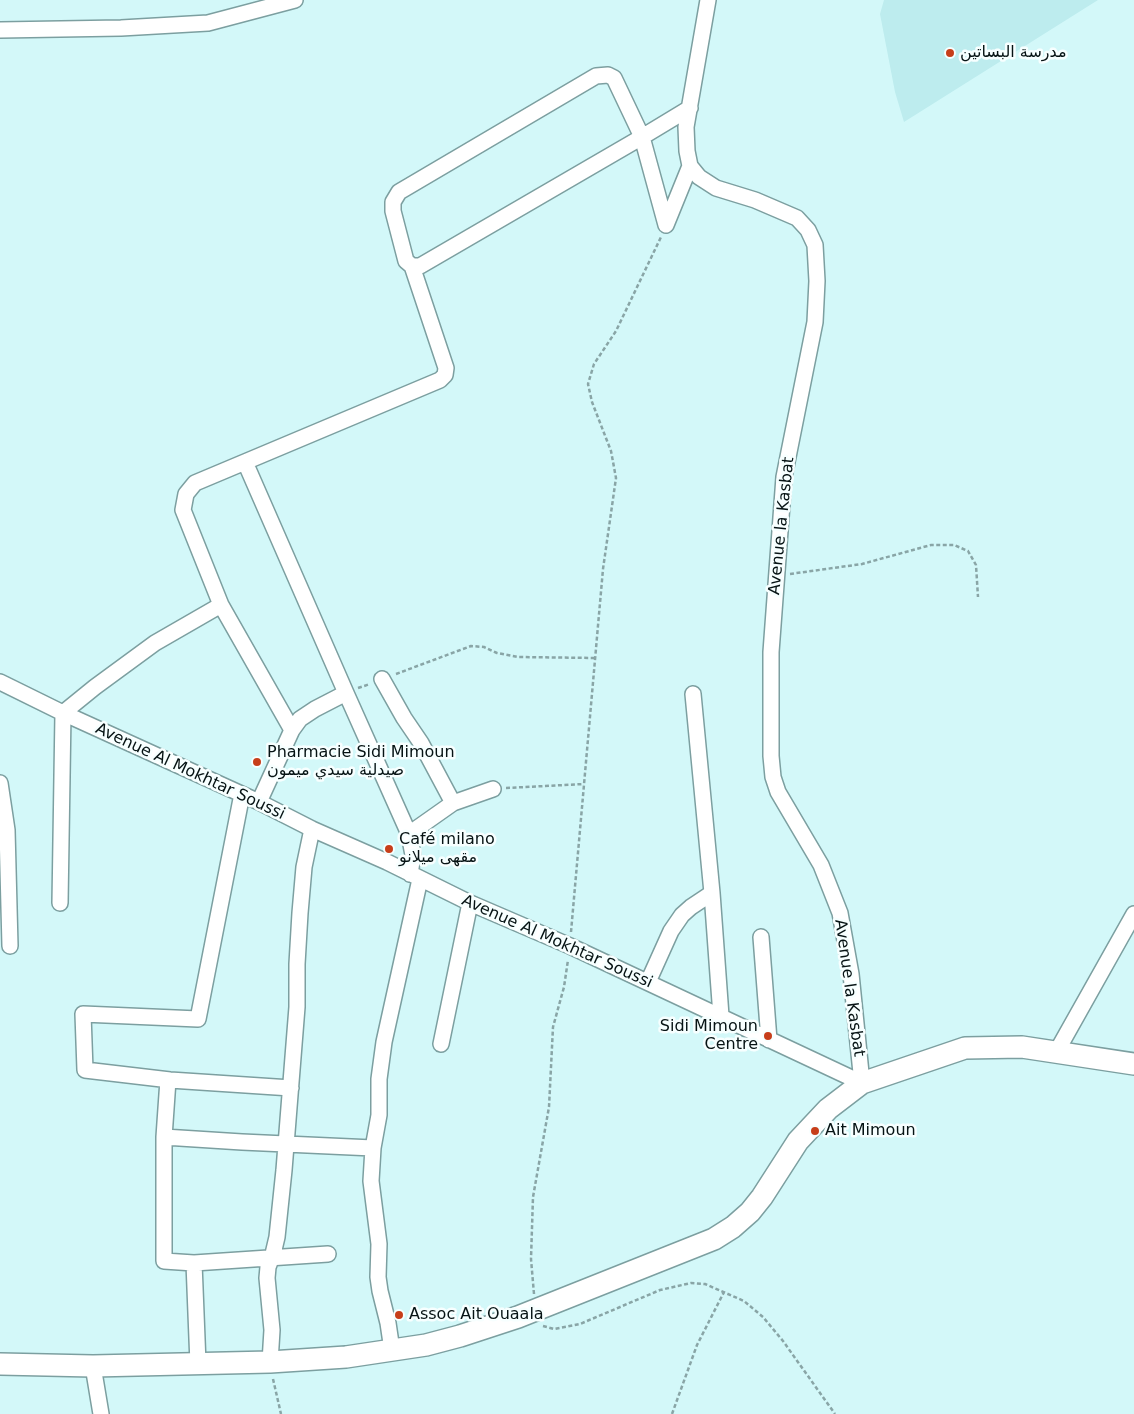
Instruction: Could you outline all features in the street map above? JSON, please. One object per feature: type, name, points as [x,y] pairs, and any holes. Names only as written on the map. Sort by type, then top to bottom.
[{"type":"street","points":[[0,30],[121,28],[208,23],[295,0]]},
{"type":"street","points":[[666,225],[690,166],[686,127],[708,0]]},
{"type":"street","points":[[292,730],[221,605],[182,510],[186,494],[195,483],[440,380],[445,375],[446,368],[412,266],[406,261],[393,210],[393,202],[398,192],[596,76],[608,75],[614,78],[642,136],[666,225]]},
{"type":"street","points":[[412,266],[420,266],[690,108]]},
{"type":"street","name":"Avenue la Kasbat","points":[[690,166],[698,177],[716,188],[755,200],[796,218],[808,230],[815,245],[817,281],[815,322],[784,477],[771,652],[770,737],[773,777],[783,800],[821,865],[840,913],[851,974],[862,1083]]},
{"type":"street","points":[[245,462],[409,834],[415,876],[384,1042],[379,1079],[379,1115],[372,1148],[371,1181],[379,1244],[378,1276],[392,1350]]},
{"type":"street","points":[[60,904],[63,713],[95,687],[155,644],[221,605]]},
{"type":"street","points":[[382,679],[453,803]]},
{"type":"street","name":"Avenue Al Mokhtar Soussi","points":[[0,682],[63,713],[260,802],[312,830],[387,862],[470,903],[570,946],[862,1083]]},
{"type":"street","points":[[260,802],[292,730],[300,719],[315,708],[346,693]]},
{"type":"street","points":[[693,694],[712,893],[720,1016]]},
{"type":"street","points":[[0,788],[8,830],[4,856],[5,906],[10,946]]},
{"type":"street","points":[[409,834],[453,803],[492,789]]},
{"type":"street","points":[[242,794],[198,1019],[83,1014],[85,1070],[168,1080],[291,1088]]},
{"type":"street","points":[[270,1362],[272,1330],[267,1278],[268,1267],[277,1237],[297,1007],[300,913],[304,867],[312,830]]},
{"type":"street","points":[[648,982],[666,940],[676,923],[691,907],[712,893]]},
{"type":"street","points":[[441,1044],[470,903]]},
{"type":"street","points":[[1057,1051],[1134,914]]},
{"type":"street","points":[[761,937],[769,1040]]},
{"type":"street","points":[[0,1364],[93,1366],[270,1362],[346,1357],[426,1345],[526,1314],[714,1239],[733,1227],[750,1212],[762,1197],[798,1141],[828,1109],[862,1083],[965,1048],[1022,1046],[1134,1064]]},
{"type":"street","points":[[168,1080],[164,1137],[164,1261],[194,1262],[328,1254]]},
{"type":"street","points":[[164,1137],[372,1148]]},
{"type":"street","points":[[194,1262],[198,1364]]},
{"type":"street","points":[[93,1366],[101,1414]]},
{"type":"path","points":[[666,225],[616,331],[594,364],[588,384],[592,402],[611,451],[616,478],[603,569],[570,946],[564,986],[553,1027],[549,1107],[534,1197],[526,1314],[554,1329],[565,1328],[580,1324],[660,1290],[690,1283],[705,1284],[744,1301],[763,1317],[783,1341],[835,1414]]},
{"type":"path","points":[[776,576],[862,564],[931,545],[954,545],[968,551],[976,565],[978,597]]},
{"type":"path","points":[[346,693],[471,646],[484,647],[497,653],[518,657],[595,658]]},
{"type":"path","points":[[492,789],[584,784]]},
{"type":"path","points":[[672,1414],[697,1345],[724,1292]]},
{"type":"path","points":[[270,1362],[281,1414]]},
{"type":"shaded area","name":"مدرسة البساتين","points":[[884,0],[1098,0],[904,122],[895,92],[880,14]]},
{"type":"place","name":"مدرسة البساتين","points":[[950,53]]},
{"type":"place","name":"Pharmacie Sidi Mimoun صيدلية سيدي ميمون","points":[[257,762]]},
{"type":"place","name":"Café milano مقهى ميلانو","points":[[389,849]]},
{"type":"place","name":"Sidi Mimoun Centre","points":[[768,1036]]},
{"type":"place","name":"Ait Mimoun","points":[[815,1131]]},
{"type":"place","name":"Assoc Ait Ouaala","points":[[399,1315]]}]
